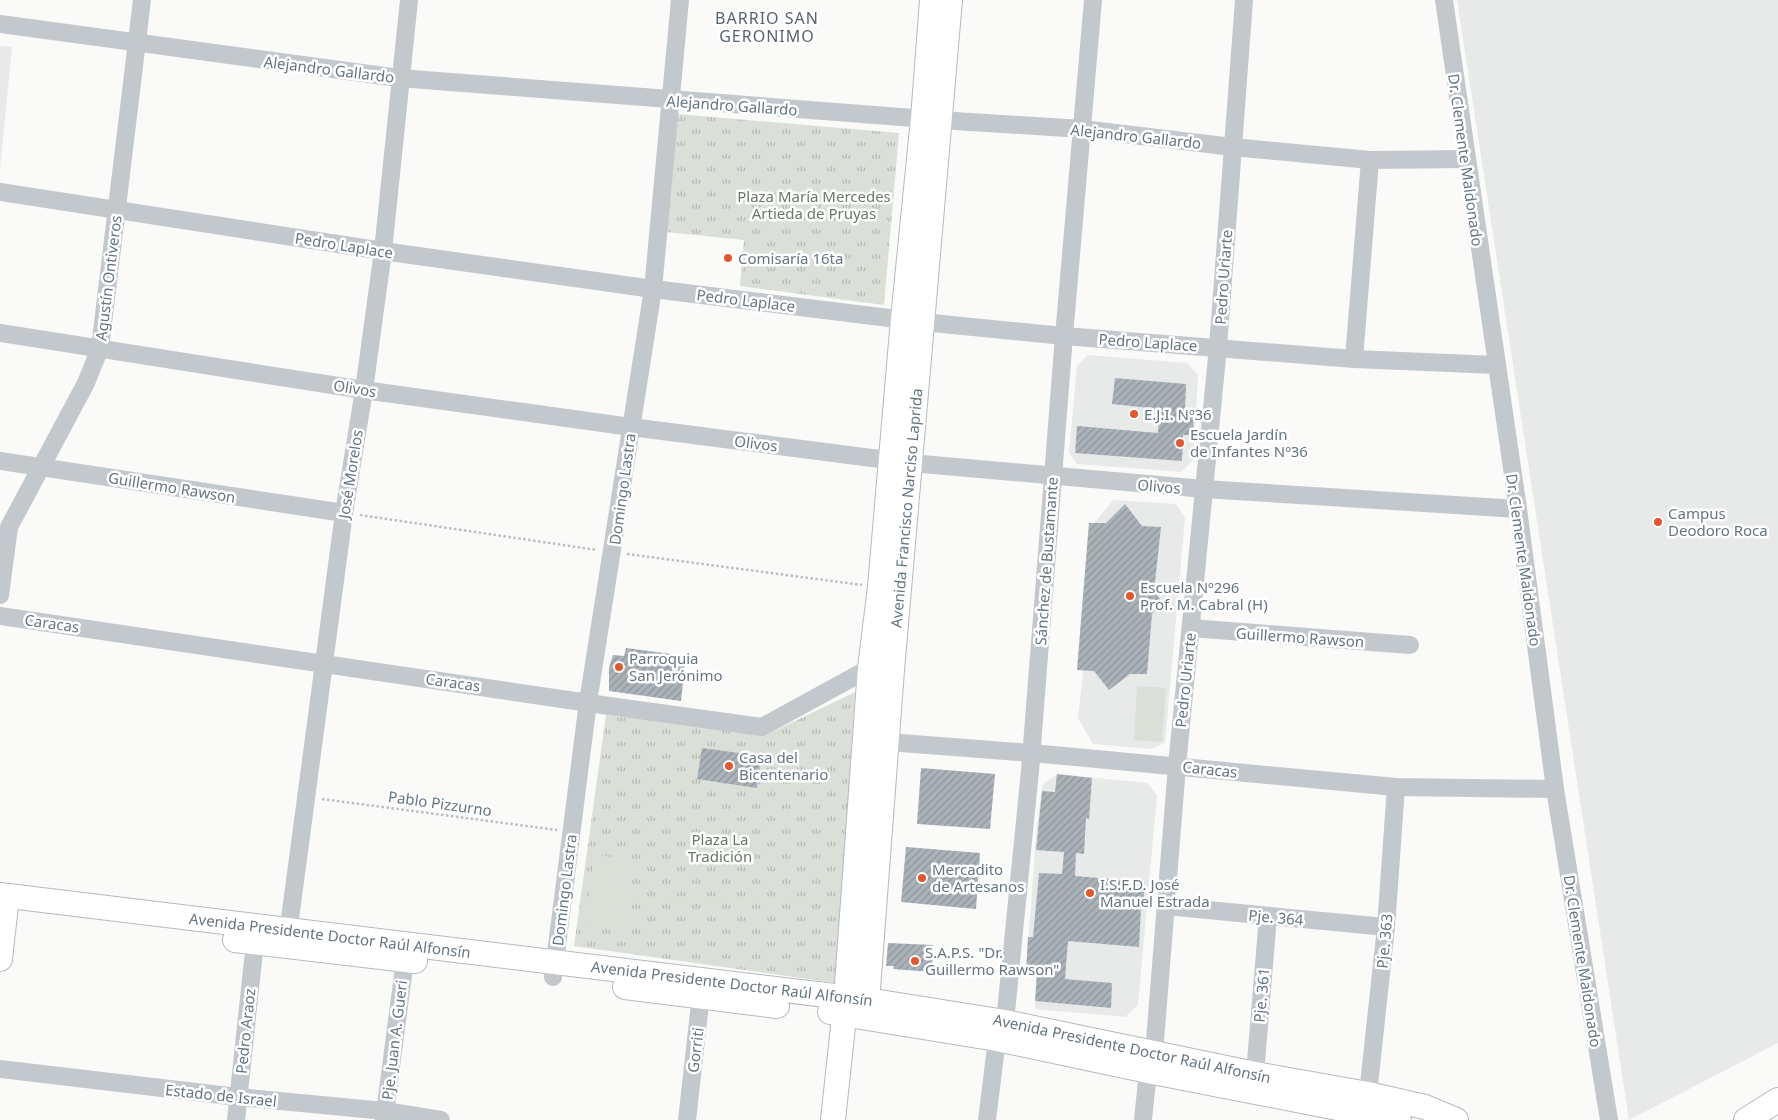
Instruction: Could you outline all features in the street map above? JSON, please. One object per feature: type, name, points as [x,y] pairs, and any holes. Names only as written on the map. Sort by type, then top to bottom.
[{"type":"main road","name":"Avenida Francisco Narciso Laprida","points":[[931,119],[932,0]]},
{"type":"main road","name":"Avenida Francisco Narciso Laprida","points":[[856,1007],[888,742],[881,669],[880,587],[901,462],[931,119],[950,0]]},
{"type":"main road","name":"Avenida Francisco Narciso Laprida","points":[[856,1007],[865,740],[881,669]]},
{"type":"main road","name":"Avenida Presidente Doctor Raúl Alfonsín","points":[[3,903],[856,1007],[1001,1030],[1362,1109],[1425,1107],[1456,1120]]},
{"type":"main road","name":"Avenida Presidente Doctor Raúl Alfonsín","points":[[3,903],[255,942],[287,938],[404,960],[554,969]]},
{"type":"main road","points":[[0,959],[3,903]]},
{"type":"main road","points":[[833,1120],[856,1007]]},
{"type":"main road","name":"Avenida Presidente Doctor Raúl Alfonsín","points":[[1151,1062],[1255,1074],[1399,1120]]},
{"type":"main road","points":[[1746,1120],[1778,1100]]},
{"type":"street","name":"Agustín Ontiveros","points":[[0,595],[9,526],[86,383],[100,348],[142,0]]},
{"type":"street","name":"José Morelos","points":[[287,938],[344,513],[364,390],[383,252],[408,0]]},
{"type":"street","name":"Domingo Lastra","points":[[554,969],[588,702],[653,289],[680,0]]},
{"type":"street","name":"Sánchez de Bustamante","points":[[987,1120],[1001,1030],[1032,753],[1064,336],[1093,0]]},
{"type":"street","name":"Pedro Uriarte","points":[[1143,1120],[1151,1062],[1177,766],[1218,347],[1244,0]]},
{"type":"street","name":"Dr. Clemente Maldonado","points":[[1444,0],[1518,509],[1555,790],[1609,1120]]},
{"type":"street","name":"Alejandro Gallardo","points":[[0,24],[400,78],[671,100],[1082,129],[1233,147],[1370,160],[1466,159]]},
{"type":"street","points":[[1354,359],[1370,160]]},
{"type":"street","name":"Pedro Laplace","points":[[0,192],[383,252],[653,289],[912,321],[1064,336],[1354,359],[1496,365]]},
{"type":"street","name":"Olivos","points":[[0,333],[364,390],[901,462],[1204,489],[1518,509]]},
{"type":"street","name":"Guillermo Rawson","points":[[0,460],[344,513]]},
{"type":"street","name":"Caracas","points":[[0,616],[762,727],[881,669]]},
{"type":"street","name":"Guillermo Rawson","points":[[1191,628],[1410,645]]},
{"type":"street","name":"Caracas","points":[[865,740],[1032,753],[1396,787],[1555,790]]},
{"type":"street","name":"Pje. 363","points":[[1362,1109],[1386,927],[1396,787]]},
{"type":"street","name":"Pje. 364","points":[[1166,906],[1386,927]]},
{"type":"street","name":"Pje. 361","points":[[1255,1074],[1268,916]]},
{"type":"street","name":"Pedro Araoz","points":[[236,1120],[255,942]]},
{"type":"street","name":"Pje. Juan A. Gueri","points":[[384,1116],[404,960]]},
{"type":"street","name":"Gorriti","points":[[687,1120],[702,989]]},
{"type":"street","name":"Estado de Israel","points":[[0,1069],[384,1116],[441,1120]]},
{"type":"path","name":"Pablo Pizzurno","points":[[305,796],[571,832]]},
{"type":"shaded area","name":"Campus Deodoro Roca","points":[[1457,0],[1778,0],[1778,1043],[1629,1120]]},
{"type":"shaded area","points":[[0,46],[12,47],[0,170]]},
{"type":"shaded area","name":"E.J.I. Nº36","points":[[1088,355],[1187,363],[1198,375],[1193,460],[1181,472],[1077,464],[1069,453],[1077,366]]},
{"type":"shaded area","name":"Escuela Nº296 Prof. M. Cabral (H)","points":[[1113,500],[1176,504],[1185,518],[1165,743],[1151,749],[1093,744],[1078,718],[1083,671],[1077,669],[1089,523],[1094,523]]},
{"type":"shaded area","name":"I.S.F.D. José Manuel Estrada","points":[[1057,774],[1147,783],[1157,795],[1138,1005],[1125,1017],[1035,1009],[1037,973],[1026,972],[1037,824],[1043,784]]},
{"type":"green space","name":"Plaza María Mercedes Artieda de Pruyas","points":[[677,114],[899,133],[884,305],[740,286],[744,240],[666,232]]},
{"type":"green space","points":[[1137,686],[1166,688],[1162,742],[1134,740]]},
{"type":"green space","name":"Plaza La Tradición","points":[[855,692],[837,983],[574,946],[606,715],[766,735]]},
{"type":"green space","points":[[595,855],[634,860],[625,926],[586,921]]},
{"type":"building","name":"Escuela Jardín de Infantes Nº36","points":[[1115,378],[1186,384],[1185,409],[1194,409],[1193,435],[1183,435],[1182,461],[1075,453],[1077,426],[1158,433],[1159,409],[1112,404]]},
{"type":"building","name":"Escuela Nº296 Prof. M. Cabral (H)","points":[[1125,504],[1142,526],[1161,527],[1154,591],[1163,603],[1152,614],[1147,674],[1130,674],[1109,690],[1094,671],[1077,670],[1089,523],[1106,523]]},
{"type":"building","name":"Parroquia San Jerónimo","points":[[626,648],[686,656],[681,701],[609,691],[609,668],[613,655],[624,656]]},
{"type":"building","points":[[702,748],[761,756],[757,788],[697,779]]},
{"type":"building","points":[[921,768],[995,774],[990,829],[917,824]]},
{"type":"building","name":"I.S.F.D. José Manuel Estrada","points":[[1057,774],[1092,778],[1089,819],[1086,818],[1084,854],[1076,853],[1075,876],[1145,882],[1143,907],[1141,907],[1139,947],[1068,941],[1065,979],[1112,983],[1111,1008],[1035,1001],[1037,973],[1026,972],[1028,937],[1033,937],[1039,873],[1062,874],[1064,852],[1036,850],[1042,791],[1055,792]]},
{"type":"building","points":[[906,847],[980,853],[976,909],[901,902]]},
{"type":"building","name":"S.A.P.S. \"Dr. Guillermo Rawson\"","points":[[888,943],[933,945],[932,972],[893,969],[894,966],[886,966]]},
{"type":"place","name":"Comisaría 16ta","points":[[728,258]]},
{"type":"place","name":"E.J.I. Nº36","points":[[1134,414]]},
{"type":"place","name":"Escuela Jardín de Infantes Nº36","points":[[1180,443]]},
{"type":"place","name":"Campus Deodoro Roca","points":[[1658,522]]},
{"type":"place","name":"Escuela Nº296 Prof. M. Cabral (H)","points":[[1130,596]]},
{"type":"place","name":"Parroquia San Jerónimo","points":[[619,667]]},
{"type":"place","name":"Casa del Bicentenario","points":[[729,766]]},
{"type":"place","name":"Mercadito de Artesanos","points":[[922,878]]},
{"type":"place","name":"I.S.F.D. José Manuel Estrada","points":[[1090,893]]},
{"type":"place","name":"S.A.P.S. \"Dr. Guillermo Rawson\"","points":[[915,961]]},
{"type":"district","name":"BARRIO SAN GERONIMO","points":[[767,27]]}]
